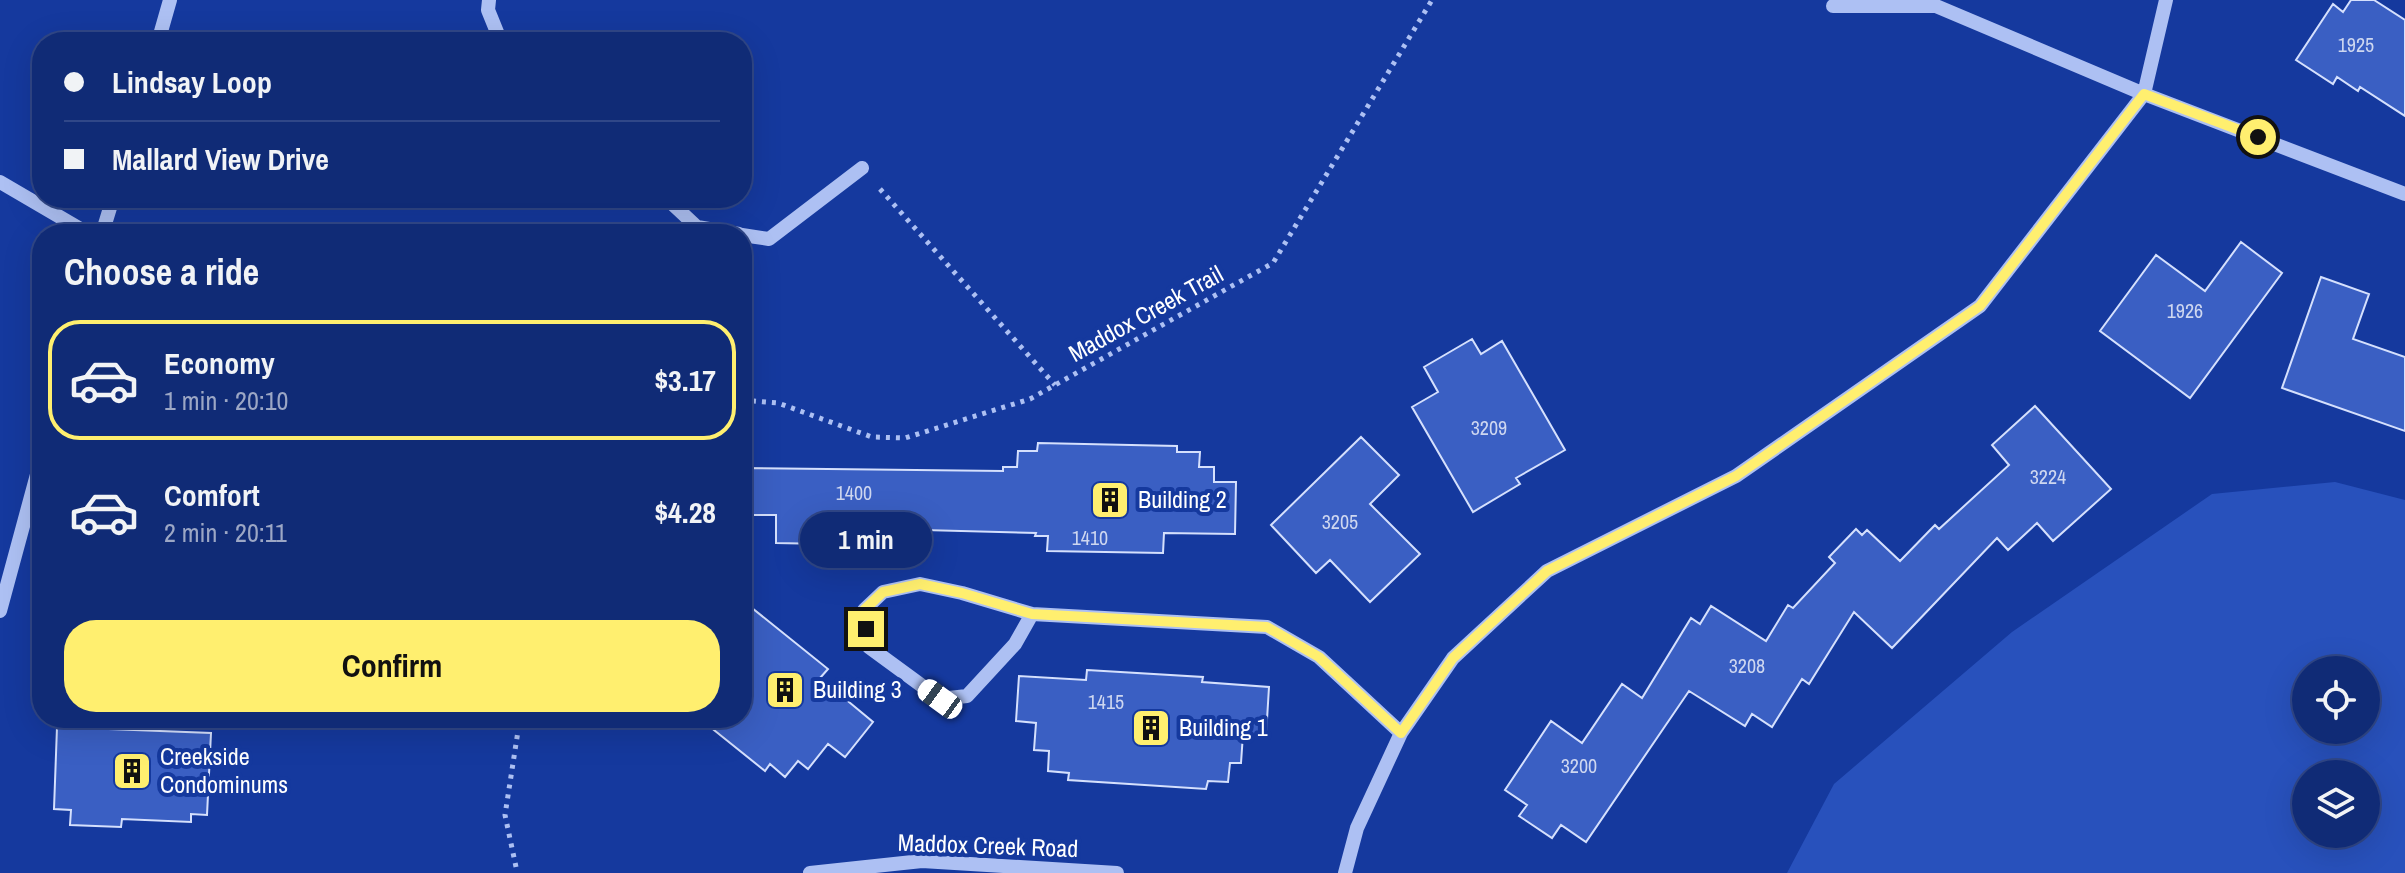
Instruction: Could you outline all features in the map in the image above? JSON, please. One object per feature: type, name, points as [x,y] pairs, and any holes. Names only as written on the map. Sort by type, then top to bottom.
[{"type":"street","points":[[161,32],[170,0]]},
{"type":"street","points":[[1345,873],[1357,828],[1401,733],[1453,658],[1547,571],[1736,476],[1980,306],[2144,94],[2166,0]]},
{"type":"street","points":[[488,5],[497,32]]},
{"type":"street","points":[[1833,6],[1936,6],[2144,94],[2405,194]]},
{"type":"street","points":[[752,236],[769,239],[862,168]]},
{"type":"street","points":[[0,182],[32,201]]},
{"type":"street","points":[[44,208],[72,224]]},
{"type":"street","points":[[677,208],[694,224]]},
{"type":"street","points":[[0,611],[32,493]]},
{"type":"street","points":[[1032,614],[1015,644],[967,696],[940,699],[869,647],[864,610],[883,592],[920,584],[1032,614],[1267,627],[1319,657],[1401,733]]},
{"type":"street","name":"Maddox Creek Road","points":[[810,873],[922,861],[1117,873]]},
{"type":"path","name":"Maddox Creek Trail","points":[[752,401],[778,403],[872,437],[905,438],[1030,399],[1273,263],[1432,0]]},
{"type":"path","points":[[862,168],[1055,385]]},
{"type":"path","points":[[516,867],[505,815],[518,728]]},
{"type":"shaded area","points":[[2335,482],[2405,500],[2405,873],[1787,873],[1834,784],[2012,632],[2212,494]]},
{"type":"building","points":[[2351,0],[2374,0],[2405,20],[2405,116],[2360,87],[2358,91],[2337,77],[2333,84],[2296,60],[2333,4],[2343,12]]},
{"type":"building","points":[[2241,242],[2282,273],[2190,398],[2100,331],[2156,255],[2205,291]]},
{"type":"building","points":[[2321,277],[2369,294],[2353,339],[2405,357],[2405,431],[2282,388]]},
{"type":"building","points":[[1472,339],[1481,354],[1502,341],[1565,450],[1516,478],[1520,484],[1473,512],[1412,407],[1438,392],[1424,367]]},
{"type":"building","points":[[2035,406],[2111,489],[2053,541],[2037,523],[2008,550],[1997,538],[1892,648],[1854,612],[1809,684],[1802,679],[1772,727],[1752,714],[1745,726],[1689,691],[1586,842],[1561,825],[1552,838],[1519,816],[1527,805],[1505,790],[1551,721],[1582,743],[1622,684],[1642,698],[1691,618],[1700,624],[1711,606],[1766,641],[1788,605],[1793,608],[1835,563],[1829,557],[1856,529],[1862,535],[1867,530],[1900,561],[1935,525],[1939,529],[2009,465],[1992,445]]},
{"type":"building","points":[[1361,437],[1399,475],[1370,504],[1420,554],[1370,602],[1330,560],[1316,573],[1271,525]]},
{"type":"building","points":[[1038,443],[1177,446],[1177,452],[1200,452],[1199,467],[1214,467],[1214,482],[1236,482],[1235,534],[1164,533],[1163,553],[1047,551],[1048,536],[1035,536],[1036,533],[924,530],[924,546],[776,543],[776,515],[752,515],[752,468],[1003,471],[1003,467],[1017,467],[1018,451],[1037,451]]},
{"type":"building","name":"Building 3","points":[[752,608],[828,669],[820,678],[873,722],[845,757],[828,744],[808,769],[798,761],[785,777],[770,764],[765,771],[711,728],[752,728]]},
{"type":"building","name":"Building 1","points":[[1087,670],[1203,677],[1202,682],[1269,687],[1266,736],[1243,734],[1241,763],[1230,763],[1228,782],[1208,781],[1206,789],[1068,780],[1069,773],[1048,771],[1049,751],[1034,750],[1036,723],[1016,721],[1019,676],[1086,680]]},
{"type":"building","name":"Creekside Condominums","points":[[57,728],[211,733],[207,815],[191,814],[191,822],[122,819],[121,827],[70,825],[71,810],[54,809]]},
{"type":"place","name":"Building 2","points":[[1110,500]]},
{"type":"place","name":"Building 3","points":[[785,690]]},
{"type":"place","name":"Building 1","points":[[1151,728]]},
{"type":"place","name":"Creekside Condominums","points":[[132,771]]},
{"type":"route","points":[[866,629],[864,610],[883,592],[920,584],[1032,614],[1267,627],[1319,657],[1401,733],[1453,658],[1547,571],[1736,476],[1980,306],[2144,94],[2258,137]]}]
